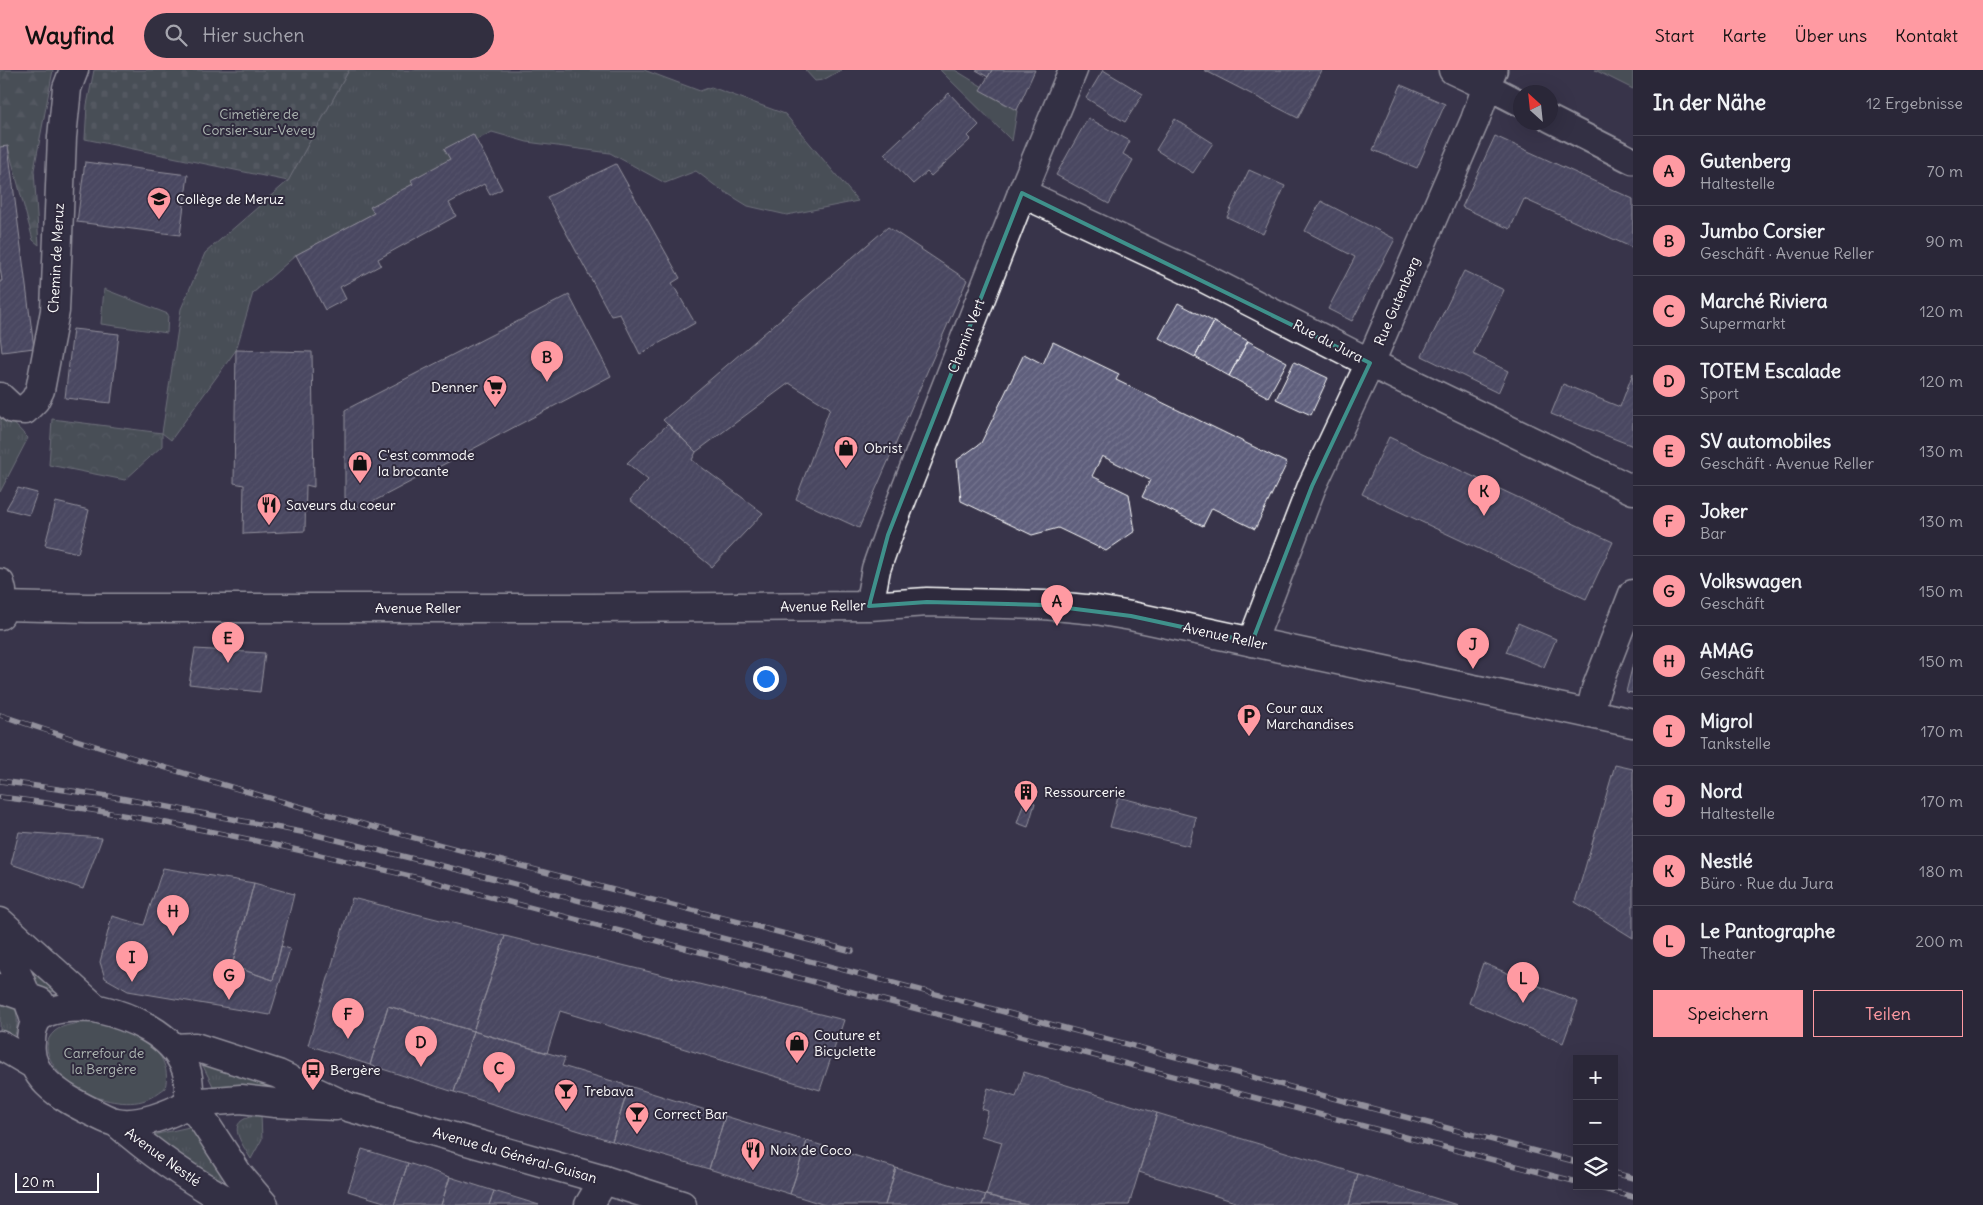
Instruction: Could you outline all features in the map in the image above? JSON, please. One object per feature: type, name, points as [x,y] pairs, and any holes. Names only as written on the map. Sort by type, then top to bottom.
[{"type":"street","name":"Chemin de Meruz","points":[[0,397],[13,409],[25,410],[35,400],[40,390],[55,311],[62,137],[67,88],[74,70]]},
{"type":"street","name":"Chemin Vert","points":[[869,606],[876,569],[888,535],[1022,192],[1073,70]]},
{"type":"street","points":[[1453,70],[1491,78],[1513,97]]},
{"type":"street","name":"Rue Gutenberg","points":[[1252,642],[1312,486],[1370,363],[1475,120],[1491,78]]},
{"type":"street","points":[[1558,123],[1633,161]]},
{"type":"street","name":"Rue du Jura","points":[[1022,192],[1200,276],[1370,363],[1633,490]]},
{"type":"street","points":[[1590,713],[1596,689],[1633,594]]},
{"type":"street","name":"Avenue Reller","points":[[0,601],[87,608],[590,608],[869,606],[927,602],[1044,605],[1132,616],[1590,713],[1633,724]]},
{"type":"street","points":[[0,922],[95,1008]]},
{"type":"street","points":[[0,941],[32,1009],[30,1051],[34,1065],[46,1082],[77,1105],[117,1122],[158,1118],[175,1112],[189,1103]]},
{"type":"street","points":[[0,988],[32,1009],[95,1008],[113,1012],[160,1035],[174,1048],[186,1068],[189,1082],[189,1103],[204,1122],[238,1174],[264,1205]]},
{"type":"street","points":[[0,1045],[34,1065]]},
{"type":"street","name":"Avenue du Général-Guisan","points":[[174,1048],[194,1047],[278,1074],[348,1107],[604,1180],[682,1205]]},
{"type":"street","name":"Avenue du Général-Guisan","points":[[189,1103],[241,1098],[275,1103],[348,1107]]},
{"type":"street","name":"Avenue Nestlé","points":[[117,1122],[140,1143],[214,1194],[235,1205]]},
{"type":"street","points":[[588,1205],[604,1180]]},
{"type":"highlighted area","points":[[1022,193],[1370,363],[1312,486],[1252,642],[1131,616],[1044,605],[927,602],[869,606],[888,535]]},
{"type":"green space","points":[[0,70],[53,70],[34,170],[39,245],[33,240],[8,147],[0,147]]},
{"type":"green space","name":"Cimetière de Corsier-sur-Vevey","points":[[94,70],[349,70],[288,181],[85,139],[87,105]]},
{"type":"green space","points":[[349,70],[644,70],[700,91],[711,87],[785,114],[858,201],[787,215],[748,206],[717,187],[696,171],[665,183],[610,153],[527,142],[492,132],[476,140],[473,134],[445,150],[450,159],[413,184],[371,207],[374,213],[296,255],[253,293],[236,350],[171,440],[162,433],[181,309],[205,253],[288,181]]},
{"type":"green space","points":[[805,70],[841,70],[823,80],[815,81]]},
{"type":"green space","points":[[940,70],[955,70],[983,87],[981,90],[1017,111],[1012,141]]},
{"type":"green space","points":[[1595,70],[1633,70],[1633,89]]},
{"type":"green space","points":[[104,289],[168,314],[167,333],[101,324]]},
{"type":"green space","points":[[0,409],[28,438],[0,492]]},
{"type":"green space","points":[[52,419],[162,433],[162,446],[125,480],[49,465]]},
{"type":"green space","points":[[34,964],[65,995],[36,987],[24,965]]},
{"type":"green space","points":[[0,1000],[14,1004],[17,1023],[13,1041],[0,1034]]},
{"type":"green space","name":"Carrefour de la Bergère","points":[[88,1022],[116,1027],[143,1040],[154,1049],[162,1060],[166,1073],[165,1088],[142,1101],[126,1103],[101,1099],[86,1093],[65,1079],[48,1055],[47,1046],[49,1038],[62,1027]]},
{"type":"green space","points":[[201,1062],[266,1082],[264,1090],[214,1088]]},
{"type":"green space","points":[[261,1115],[262,1139],[251,1159],[239,1136],[238,1125],[242,1120]]},
{"type":"green space","points":[[194,1126],[227,1173],[218,1181],[153,1135]]},
{"type":"building","points":[[976,70],[992,70],[988,77]]},
{"type":"building","points":[[992,70],[1035,70],[1017,110],[980,90]]},
{"type":"building","points":[[1103,70],[1143,94],[1125,122],[1086,98]]},
{"type":"building","points":[[1204,70],[1322,70],[1298,118]]},
{"type":"building","points":[[1401,85],[1445,104],[1417,168],[1373,150]]},
{"type":"building","points":[[949,93],[979,125],[968,136],[971,139],[931,176],[927,172],[913,184],[884,154]]},
{"type":"building","points":[[1088,118],[1130,141],[1123,154],[1133,160],[1109,204],[1056,175]]},
{"type":"building","points":[[1175,119],[1213,143],[1193,173],[1156,150]]},
{"type":"building","points":[[473,134],[502,189],[490,195],[484,184],[449,203],[456,216],[378,259],[381,265],[340,287],[346,299],[325,310],[296,255],[374,213],[370,207],[413,184],[411,180],[450,159],[444,149]]},
{"type":"building","points":[[1495,136],[1633,199],[1633,248],[1524,199],[1510,229],[1462,207]]},
{"type":"building","points":[[8,146],[34,348],[2,352],[0,335],[0,281],[2,281],[0,267],[0,147]]},
{"type":"building","points":[[85,162],[188,175],[180,235],[77,222]]},
{"type":"building","points":[[616,164],[680,278],[672,283],[695,323],[640,354],[620,314],[611,316],[547,197]]},
{"type":"building","points":[[1249,170],[1285,186],[1263,234],[1227,217]]},
{"type":"building","points":[[1321,201],[1395,239],[1352,321],[1328,309],[1355,257],[1305,231]]},
{"type":"building","points":[[888,227],[967,280],[859,528],[796,499],[830,408],[789,383],[696,452],[663,420]]},
{"type":"building","points":[[1464,271],[1504,290],[1473,354],[1508,371],[1498,393],[1422,356]]},
{"type":"building","points":[[569,295],[611,376],[361,508],[345,498],[345,410]]},
{"type":"building","points":[[1178,303],[1214,322],[1195,357],[1159,338]]},
{"type":"building","points":[[1214,322],[1248,341],[1229,376],[1195,357]]},
{"type":"building","points":[[73,329],[119,334],[111,403],[65,398]]},
{"type":"building","points":[[1248,341],[1287,362],[1268,397],[1229,376]]},
{"type":"building","points":[[1053,342],[1119,374],[1116,380],[1287,463],[1255,529],[1212,508],[1203,526],[1142,497],[1150,480],[1102,456],[1092,476],[1129,494],[1135,531],[1106,551],[1058,528],[1032,535],[961,501],[957,460],[981,443],[1024,354],[1043,364]]},
{"type":"building","points":[[236,350],[312,352],[314,487],[306,485],[305,531],[243,534],[244,485],[234,483]]},
{"type":"building","points":[[1294,362],[1328,378],[1311,415],[1276,399]]},
{"type":"building","points":[[1633,373],[1633,446],[1551,414],[1563,384],[1620,407]]},
{"type":"building","points":[[668,424],[696,452],[692,460],[763,513],[712,567],[630,500],[648,480],[627,463]]},
{"type":"building","points":[[1389,437],[1613,542],[1586,599],[1362,494]]},
{"type":"building","points":[[18,488],[37,493],[29,515],[6,509]]},
{"type":"building","points":[[56,502],[89,510],[78,553],[45,545]]},
{"type":"building","points":[[1518,623],[1556,639],[1544,667],[1506,652]]},
{"type":"building","points":[[195,649],[265,653],[260,692],[189,684]]},
{"type":"building","points":[[1633,664],[1633,693],[1626,692]]},
{"type":"building","points":[[1615,765],[1633,769],[1633,938],[1575,902]]},
{"type":"building","points":[[1118,797],[1196,817],[1189,846],[1110,827]]},
{"type":"building","name":"Ressourcerie","points":[[1025,799],[1035,803],[1028,827],[1017,823]]},
{"type":"building","points":[[19,832],[102,838],[83,889],[11,864]]},
{"type":"building","points":[[163,868],[254,883],[232,966],[273,980],[281,946],[290,949],[270,1015],[128,991],[105,978],[100,962],[112,916],[144,925]]},
{"type":"building","points":[[254,883],[294,894],[273,980],[232,966]]},
{"type":"building","points":[[352,898],[505,936],[473,1031],[388,1006],[370,1065],[308,1045]]},
{"type":"building","points":[[505,936],[844,1020],[820,1090],[560,1011],[547,1053],[473,1031]]},
{"type":"building","points":[[1483,963],[1578,1002],[1563,1043],[1469,1003]]},
{"type":"building","points":[[388,1006],[473,1031],[454,1092],[370,1065]]},
{"type":"building","points":[[473,1031],[565,1058],[562,1066],[629,1086],[612,1141],[454,1092]]},
{"type":"building","points":[[1024,1072],[1157,1113],[1129,1205],[1027,1205],[986,1195],[1002,1142],[981,1136],[988,1111],[982,1109],[988,1088],[1016,1097]]},
{"type":"building","points":[[629,1086],[725,1116],[709,1169],[612,1141]]},
{"type":"building","points":[[1157,1113],[1358,1174],[1349,1205],[1245,1205],[1139,1172]]},
{"type":"building","points":[[725,1116],[807,1141],[790,1194],[709,1169]]},
{"type":"building","points":[[807,1141],[896,1168],[885,1205],[825,1205],[790,1194]]},
{"type":"building","points":[[362,1149],[408,1163],[394,1205],[348,1191]]},
{"type":"building","points":[[408,1163],[450,1177],[441,1205],[394,1205]]},
{"type":"building","points":[[896,1168],[986,1195],[982,1205],[885,1205]]},
{"type":"building","points":[[1358,1174],[1457,1205],[1349,1205]]},
{"type":"building","points":[[450,1177],[494,1191],[489,1205],[441,1205]]},
{"type":"building","points":[[494,1191],[539,1205],[489,1205]]},
{"type":"building","points":[[986,1195],[1027,1205],[982,1205]]},
{"type":"railway","points":[[0,715],[211,781],[424,841],[852,951]]},
{"type":"railway","points":[[0,781],[115,797],[312,834],[500,880],[1573,1161]]},
{"type":"railway","points":[[0,797],[104,812],[208,831],[414,877],[1573,1181]]},
{"type":"railway","points":[[1618,1174],[1633,1178]]},
{"type":"railway","points":[[1608,1190],[1633,1197]]},
{"type":"place","name":"Collège de Meruz","points":[[159,220]]},
{"type":"place","name":"Jumbo Corsier","points":[[547,382]]},
{"type":"place","name":"Denner","points":[[495,408]]},
{"type":"place","name":"Obrist","points":[[846,469]]},
{"type":"place","name":"C'est commode la brocante","points":[[360,484]]},
{"type":"place","name":"Nestlé","points":[[1484,516]]},
{"type":"place","name":"Saveurs du coeur","points":[[269,526]]},
{"type":"place","name":"Gutenberg","points":[[1057,626]]},
{"type":"place","name":"SV automobiles","points":[[228,663]]},
{"type":"place","name":"Nord","points":[[1473,669]]},
{"type":"place","name":"Cour aux Marchandises","points":[[1249,737]]},
{"type":"place","name":"Ressourcerie","points":[[1026,813]]},
{"type":"place","name":"AMAG","points":[[173,936]]},
{"type":"place","name":"Migrol","points":[[132,982]]},
{"type":"place","name":"Volkswagen","points":[[229,1000]]},
{"type":"place","name":"Le Pantographe","points":[[1523,1003]]},
{"type":"place","name":"Joker","points":[[348,1039]]},
{"type":"place","name":"Couture et Bicyclette","points":[[797,1064]]},
{"type":"place","name":"TOTEM Escalade","points":[[421,1067]]},
{"type":"place","name":"Bergère","points":[[313,1091]]},
{"type":"place","name":"Marché Riviera","points":[[499,1093]]},
{"type":"place","name":"Trebava","points":[[566,1112]]},
{"type":"place","name":"Correct Bar","points":[[637,1135]]},
{"type":"place","name":"Noix de Coco","points":[[753,1171]]}]
